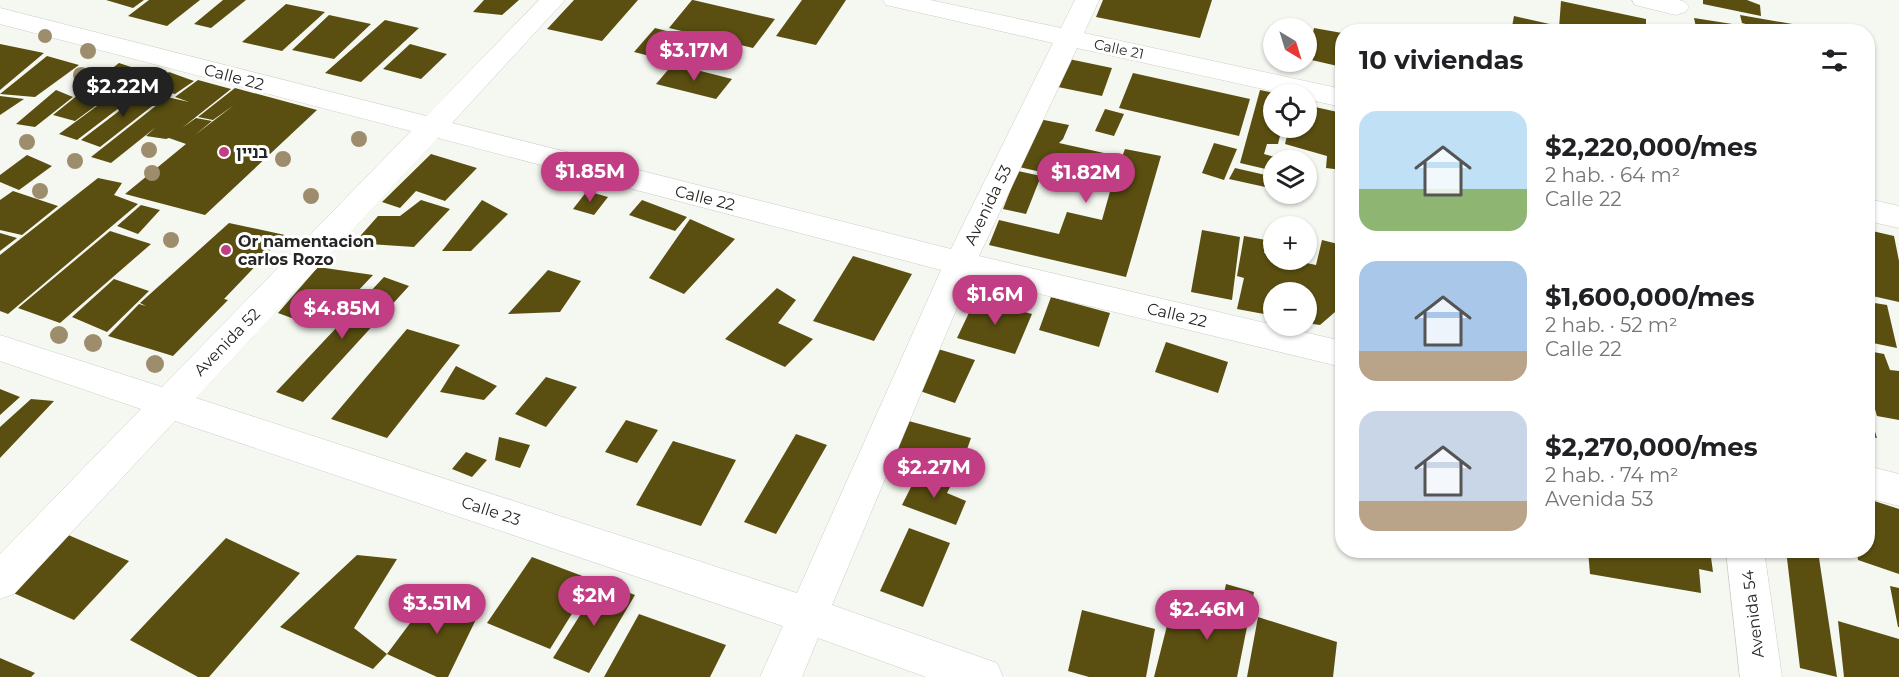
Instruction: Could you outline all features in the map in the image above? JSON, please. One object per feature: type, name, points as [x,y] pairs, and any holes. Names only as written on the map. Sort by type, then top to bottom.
[{"type":"street","points":[[0,10],[15,0]]},
{"type":"street","name":"Avenida 52","points":[[0,581],[553,0]]},
{"type":"street","name":"Calle 21","points":[[895,0],[1335,96]]},
{"type":"street","name":"Avenida 53","points":[[782,677],[960,263],[1087,0]]},
{"type":"street","points":[[1644,0],[1678,13]]},
{"type":"street","name":"Calle 22","points":[[0,16],[960,263],[1335,352]]},
{"type":"street","points":[[1875,212],[1899,217]]},
{"type":"street","name":"Calle 23","points":[[0,348],[807,615],[982,677]]},
{"type":"street","points":[[1875,484],[1899,490]]},
{"type":"street","name":"Avenida 54","points":[[1746,558],[1761,677]]},
{"type":"building","points":[[106,0],[144,0],[133,8]]},
{"type":"building","points":[[149,0],[200,0],[167,26],[128,16]]},
{"type":"building","points":[[223,0],[246,0],[211,28],[194,24]]},
{"type":"building","points":[[484,0],[519,0],[502,15],[473,12]]},
{"type":"building","points":[[574,0],[638,0],[602,41],[547,29]]},
{"type":"building","points":[[692,0],[775,19],[753,48],[669,28]]},
{"type":"building","points":[[802,0],[846,0],[816,45],[776,36]]},
{"type":"building","points":[[1103,0],[1212,0],[1200,38],[1096,17]]},
{"type":"building","points":[[1703,0],[1747,0],[1760,5],[1761,16],[1703,4]]},
{"type":"building","points":[[1561,1],[1646,19],[1646,24],[1559,24]]},
{"type":"building","points":[[286,4],[325,12],[282,51],[242,42]]},
{"type":"building","points":[[329,15],[371,24],[334,59],[292,50]]},
{"type":"building","points":[[1740,15],[1792,24],[1746,24],[1742,23]]},
{"type":"building","points":[[1514,16],[1550,24],[1512,24]]},
{"type":"building","points":[[1694,18],[1732,24],[1695,24]]},
{"type":"building","points":[[385,20],[419,28],[361,82],[325,73]]},
{"type":"building","points":[[655,28],[697,39],[677,63],[634,52]]},
{"type":"building","points":[[1317,29],[1335,32],[1335,65],[1317,61]]},
{"type":"building","points":[[0,44],[44,53],[0,90]]},
{"type":"building","points":[[410,44],[447,54],[421,79],[383,69]]},
{"type":"building","points":[[47,56],[79,65],[35,97],[0,94]]},
{"type":"building","points":[[1064,58],[1112,68],[1102,96],[1053,86]]},
{"type":"building","points":[[119,63],[162,76],[142,93],[119,88],[110,95],[86,89]]},
{"type":"building","points":[[673,64],[732,79],[716,99],[656,84]]},
{"type":"building","points":[[169,72],[194,81],[175,94],[151,88]]},
{"type":"building","points":[[1133,73],[1250,99],[1239,136],[1119,108]]},
{"type":"building","name":"בניין","points":[[198,80],[231,89],[182,128],[196,118],[212,121],[195,135],[234,105],[213,120],[198,117],[235,88],[317,110],[205,215],[125,194],[186,144],[169,138],[146,136],[156,127],[111,163],[91,157],[167,97],[189,102],[175,97]]},
{"type":"building","points":[[148,89],[165,96],[100,147],[81,140]]},
{"type":"building","points":[[56,90],[73,97],[35,127],[16,124]]},
{"type":"building","points":[[84,90],[109,96],[75,121],[53,115]]},
{"type":"building","points":[[1260,90],[1263,91],[1263,138],[1280,138],[1278,144],[1267,144],[1265,150],[1263,150],[1263,168],[1240,163]]},
{"type":"building","points":[[116,92],[136,95],[77,140],[59,134]]},
{"type":"building","points":[[0,96],[24,99],[0,115]]},
{"type":"building","points":[[1317,107],[1335,111],[1335,169],[1326,168],[1327,156],[1317,153],[1317,150],[1306,150],[1285,144],[1286,138],[1317,138]]},
{"type":"building","points":[[1105,109],[1124,114],[1114,136],[1095,131]]},
{"type":"building","points":[[1039,119],[1069,125],[1059,143],[1122,157],[1125,149],[1161,156],[1126,277],[989,245],[999,220],[1059,234],[1067,212],[1102,220],[1111,188],[1019,167]]},
{"type":"building","points":[[1214,143],[1237,149],[1224,180],[1202,173]]},
{"type":"building","points":[[431,154],[477,168],[445,201],[416,191],[400,208],[382,202]]},
{"type":"building","points":[[27,155],[52,166],[19,190],[0,182],[0,175]]},
{"type":"building","points":[[1235,168],[1263,174],[1263,187],[1229,179]]},
{"type":"building","points":[[1018,171],[1041,176],[1026,214],[1003,209]]},
{"type":"building","points":[[98,178],[122,183],[114,195],[138,204],[8,314],[0,311],[0,255]]},
{"type":"building","points":[[13,191],[58,206],[22,235],[0,230],[0,200]]},
{"type":"building","points":[[587,191],[608,197],[594,215],[573,209]]},
{"type":"building","points":[[421,200],[450,209],[414,247],[354,243],[378,216],[400,216]]},
{"type":"building","points":[[482,200],[508,214],[471,251],[442,251]]},
{"type":"building","points":[[642,200],[687,217],[675,231],[629,215]]},
{"type":"building","points":[[141,205],[160,210],[138,234],[117,226]]},
{"type":"building","points":[[690,219],[735,239],[684,294],[649,278]]},
{"type":"building","points":[[229,223],[285,235],[224,299],[228,300],[173,356],[108,336],[139,304],[146,306],[140,303]]},
{"type":"building","points":[[1202,230],[1240,237],[1232,300],[1191,292]]},
{"type":"building","points":[[110,231],[151,244],[60,323],[18,308]]},
{"type":"building","points":[[1875,232],[1894,236],[1899,261],[1899,302],[1875,297]]},
{"type":"building","points":[[0,233],[17,238],[0,251]]},
{"type":"building","points":[[1244,236],[1263,239],[1263,270],[1317,270],[1322,240],[1335,243],[1335,312],[1320,325],[1317,325],[1317,282],[1263,282],[1263,314],[1237,309],[1244,278],[1237,276]]},
{"type":"building","points":[[853,256],[912,274],[874,341],[813,321]]},
{"type":"building","points":[[318,267],[373,275],[356,293],[330,300],[308,324],[278,313]]},
{"type":"building","points":[[548,270],[581,281],[560,312],[508,314]]},
{"type":"building","points":[[384,277],[409,286],[303,402],[276,392]]},
{"type":"building","points":[[114,279],[149,291],[107,332],[72,317]]},
{"type":"building","points":[[777,288],[796,300],[778,323],[813,339],[785,367],[725,339]]},
{"type":"building","points":[[1051,297],[1110,313],[1099,347],[1039,330]]},
{"type":"building","points":[[976,298],[1032,314],[1015,354],[957,338]]},
{"type":"building","points":[[1875,303],[1887,305],[1897,348],[1875,343]]},
{"type":"building","points":[[407,329],[460,345],[387,438],[331,419]]},
{"type":"building","points":[[1166,342],[1228,362],[1218,393],[1155,372]]},
{"type":"building","points":[[938,349],[975,360],[955,403],[917,390]]},
{"type":"building","points":[[1875,352],[1884,354],[1890,370],[1899,371],[1899,420],[1877,416]]},
{"type":"building","points":[[456,366],[497,386],[484,400],[440,392]]},
{"type":"building","points":[[546,377],[577,387],[546,427],[515,414]]},
{"type":"building","points":[[0,389],[20,397],[0,415]]},
{"type":"building","points":[[31,399],[54,401],[0,458],[0,427]]},
{"type":"building","points":[[626,420],[658,430],[637,463],[605,452]]},
{"type":"building","points":[[905,420],[971,438],[958,475],[891,456]]},
{"type":"building","points":[[796,434],[827,445],[776,534],[744,522]]},
{"type":"building","points":[[499,437],[530,445],[520,468],[495,460]]},
{"type":"building","points":[[673,441],[736,460],[701,526],[636,505]]},
{"type":"building","points":[[466,452],[487,460],[472,477],[452,469]]},
{"type":"building","points":[[919,471],[952,483],[947,493],[966,501],[956,525],[902,505]]},
{"type":"building","points":[[1875,501],[1899,509],[1899,574],[1858,558],[1875,558]]},
{"type":"building","points":[[909,528],[950,543],[923,607],[880,591]]},
{"type":"building","points":[[66,534],[129,561],[74,620],[9,591]]},
{"type":"building","points":[[226,538],[300,573],[209,677],[198,677],[130,640]]},
{"type":"building","points":[[357,555],[397,559],[354,628],[387,654],[373,669],[280,627]]},
{"type":"building","points":[[532,557],[593,580],[550,649],[487,623]]},
{"type":"building","points":[[1589,558],[1711,558],[1713,572],[1699,569],[1701,593],[1590,574]]},
{"type":"building","points":[[1787,558],[1819,558],[1837,677],[1800,668]]},
{"type":"building","points":[[601,582],[635,595],[589,673],[553,658]]},
{"type":"building","points":[[1226,584],[1254,592],[1237,677],[1154,677],[1171,610],[1217,626]]},
{"type":"building","points":[[1890,586],[1899,588],[1899,627],[1898,627]]},
{"type":"building","points":[[434,591],[482,607],[448,677],[437,677],[387,654]]},
{"type":"building","points":[[1082,610],[1155,629],[1146,677],[1089,677],[1068,671]]},
{"type":"building","points":[[639,614],[726,645],[710,677],[604,677]]},
{"type":"building","points":[[1258,617],[1337,642],[1333,677],[1247,677]]},
{"type":"building","points":[[1838,621],[1899,639],[1899,677],[1844,677]]},
{"type":"building","points":[[0,658],[35,673],[31,677],[0,677]]},
{"type":"place","name":"בניין","points":[[224,152]]},
{"type":"place","name":"Or namentacion carlos Rozo","points":[[226,250]]}]
